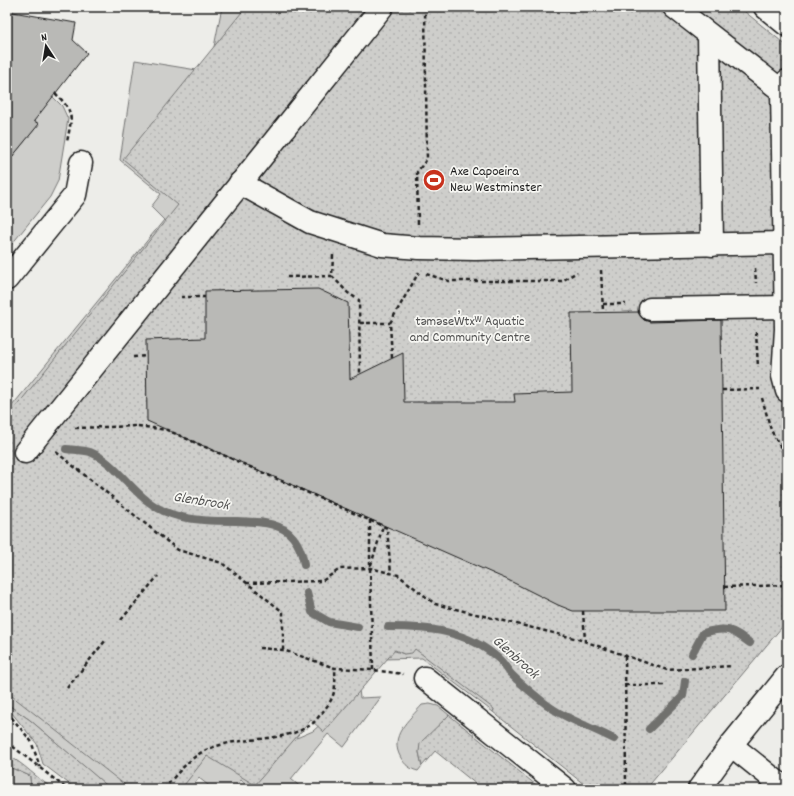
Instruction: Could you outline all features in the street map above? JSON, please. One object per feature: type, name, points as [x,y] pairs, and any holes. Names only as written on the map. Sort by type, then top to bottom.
[{"type":"street","points":[[25,452],[382,7]]},
{"type":"street","points":[[674,7],[709,35],[785,86],[784,243],[786,331],[784,376],[787,391]]},
{"type":"street","points":[[765,7],[787,25]]},
{"type":"street","points":[[709,35],[712,245]]},
{"type":"street","points":[[7,279],[75,195],[73,156]]},
{"type":"street","points":[[240,183],[310,222],[382,245],[419,248],[784,243]]},
{"type":"street","points":[[650,309],[785,307]]},
{"type":"street","points":[[699,789],[731,745],[787,676]]},
{"type":"street","points":[[425,678],[565,789]]},
{"type":"street","points":[[731,745],[786,789]]},
{"type":"path","points":[[418,229],[417,172],[427,159],[425,8],[423,7]]},
{"type":"path","points":[[54,93],[70,110],[73,156]]},
{"type":"path","points":[[333,250],[332,276],[348,293],[359,300],[360,374]]},
{"type":"path","points":[[748,266],[761,266]]},
{"type":"path","points":[[596,267],[601,267],[603,312]]},
{"type":"path","points":[[412,269],[449,281],[562,281],[579,271]]},
{"type":"path","points":[[392,358],[390,323],[419,272]]},
{"type":"path","points":[[287,277],[332,276]]},
{"type":"path","points":[[178,296],[205,297]]},
{"type":"path","points":[[360,323],[390,323]]},
{"type":"path","points":[[722,390],[760,389]]},
{"type":"path","points":[[72,428],[138,426],[167,430],[370,520],[387,528],[391,574]]},
{"type":"path","points":[[55,448],[56,452],[61,457],[178,550],[222,563],[283,612],[283,650]]},
{"type":"path","points":[[370,520],[373,670]]},
{"type":"path","points":[[370,568],[383,526]]},
{"type":"path","points":[[246,583],[322,581],[340,569],[370,568],[398,575],[435,604],[585,641],[667,670],[732,666]]},
{"type":"path","points":[[121,620],[158,576]]},
{"type":"path","points":[[724,587],[787,585]]},
{"type":"path","points":[[583,611],[585,641]]},
{"type":"path","points":[[68,688],[105,641]]},
{"type":"path","points":[[259,648],[283,650],[335,668],[373,670],[425,678]]},
{"type":"path","points":[[625,656],[626,789]]},
{"type":"path","points":[[164,789],[184,766],[205,750],[224,744],[285,736],[310,726],[328,705],[336,689],[335,668]]},
{"type":"path","points":[[625,685],[664,685]]},
{"type":"path","points":[[7,712],[31,741],[41,768]]},
{"type":"path","points":[[7,742],[67,789]]},
{"type":"green space","points":[[222,7],[281,7],[213,174],[7,429],[7,412],[164,220],[151,207],[161,194],[120,160],[135,60],[209,72]]},
{"type":"green space","name":"təməsew̓txʷ Aquatic and Community Centre","points":[[246,7],[739,7],[787,46],[787,621],[646,789],[599,789],[597,787],[596,789],[590,789],[493,712],[494,709],[415,649],[412,653],[404,654],[395,650],[324,732],[311,720],[255,785],[207,756],[181,789],[130,789],[7,692],[7,418],[178,205],[123,159]]},
{"type":"green space","points":[[52,96],[62,106],[68,119],[58,181],[50,197],[7,250],[7,163],[39,124],[13,103]]},
{"type":"green space","points":[[416,643],[498,704],[493,712],[422,658],[383,659],[383,647],[404,654]]},
{"type":"green space","points":[[7,679],[233,735],[155,789],[110,789],[30,720],[7,704]]},
{"type":"green space","points":[[359,690],[360,698],[381,697],[344,747],[328,734],[291,779],[303,789],[251,789],[241,780],[233,789],[213,789],[199,778],[190,789],[171,789],[198,763],[209,755],[281,742],[313,731]]},
{"type":"green space","points":[[7,704],[30,720],[111,789],[76,789],[43,764],[37,744],[7,707]]},
{"type":"green space","points":[[430,704],[438,706],[449,715],[421,743],[419,752],[422,766],[418,771],[406,765],[401,758],[397,743],[406,723],[422,705]]},
{"type":"green space","points":[[449,715],[541,789],[482,789],[435,751],[422,766],[419,752],[420,743]]},
{"type":"green space","points":[[7,755],[19,762],[54,789],[31,789],[30,776],[7,766]]},
{"type":"green space","points":[[7,766],[30,776],[31,789],[13,789],[7,785]]},
{"type":"building","points":[[7,11],[76,23],[73,40],[87,53],[34,121],[39,124],[7,163]]},
{"type":"building","name":"təməsew̓txʷ Aquatic and Community Centre","points":[[318,289],[348,303],[350,379],[403,353],[404,402],[515,402],[514,394],[572,392],[571,313],[638,312],[644,320],[650,322],[721,320],[725,611],[573,611],[508,580],[147,421],[146,340],[205,338],[205,291]]},
{"type":"waterway","name":"Glenbrook","points":[[66,449],[90,452],[101,458],[138,493],[159,509],[171,514],[204,520],[264,523],[279,527],[289,533],[297,543],[302,554],[304,565]]},
{"type":"waterway","name":"Glenbrook","points":[[307,593],[312,612],[329,622],[358,627]]},
{"type":"waterway","name":"Glenbrook","points":[[388,627],[432,629],[460,636],[474,642],[487,649],[499,659],[515,678],[530,692],[550,707],[568,718],[614,739]]},
{"type":"waterway","name":"Glenbrook","points":[[692,654],[703,633],[711,631],[723,629],[728,630],[750,643]]},
{"type":"waterway","name":"Glenbrook","points":[[649,729],[683,696],[685,681]]},
{"type":"place","name":"Axe Capoeira New Westminster","points":[[434,180]]}]
